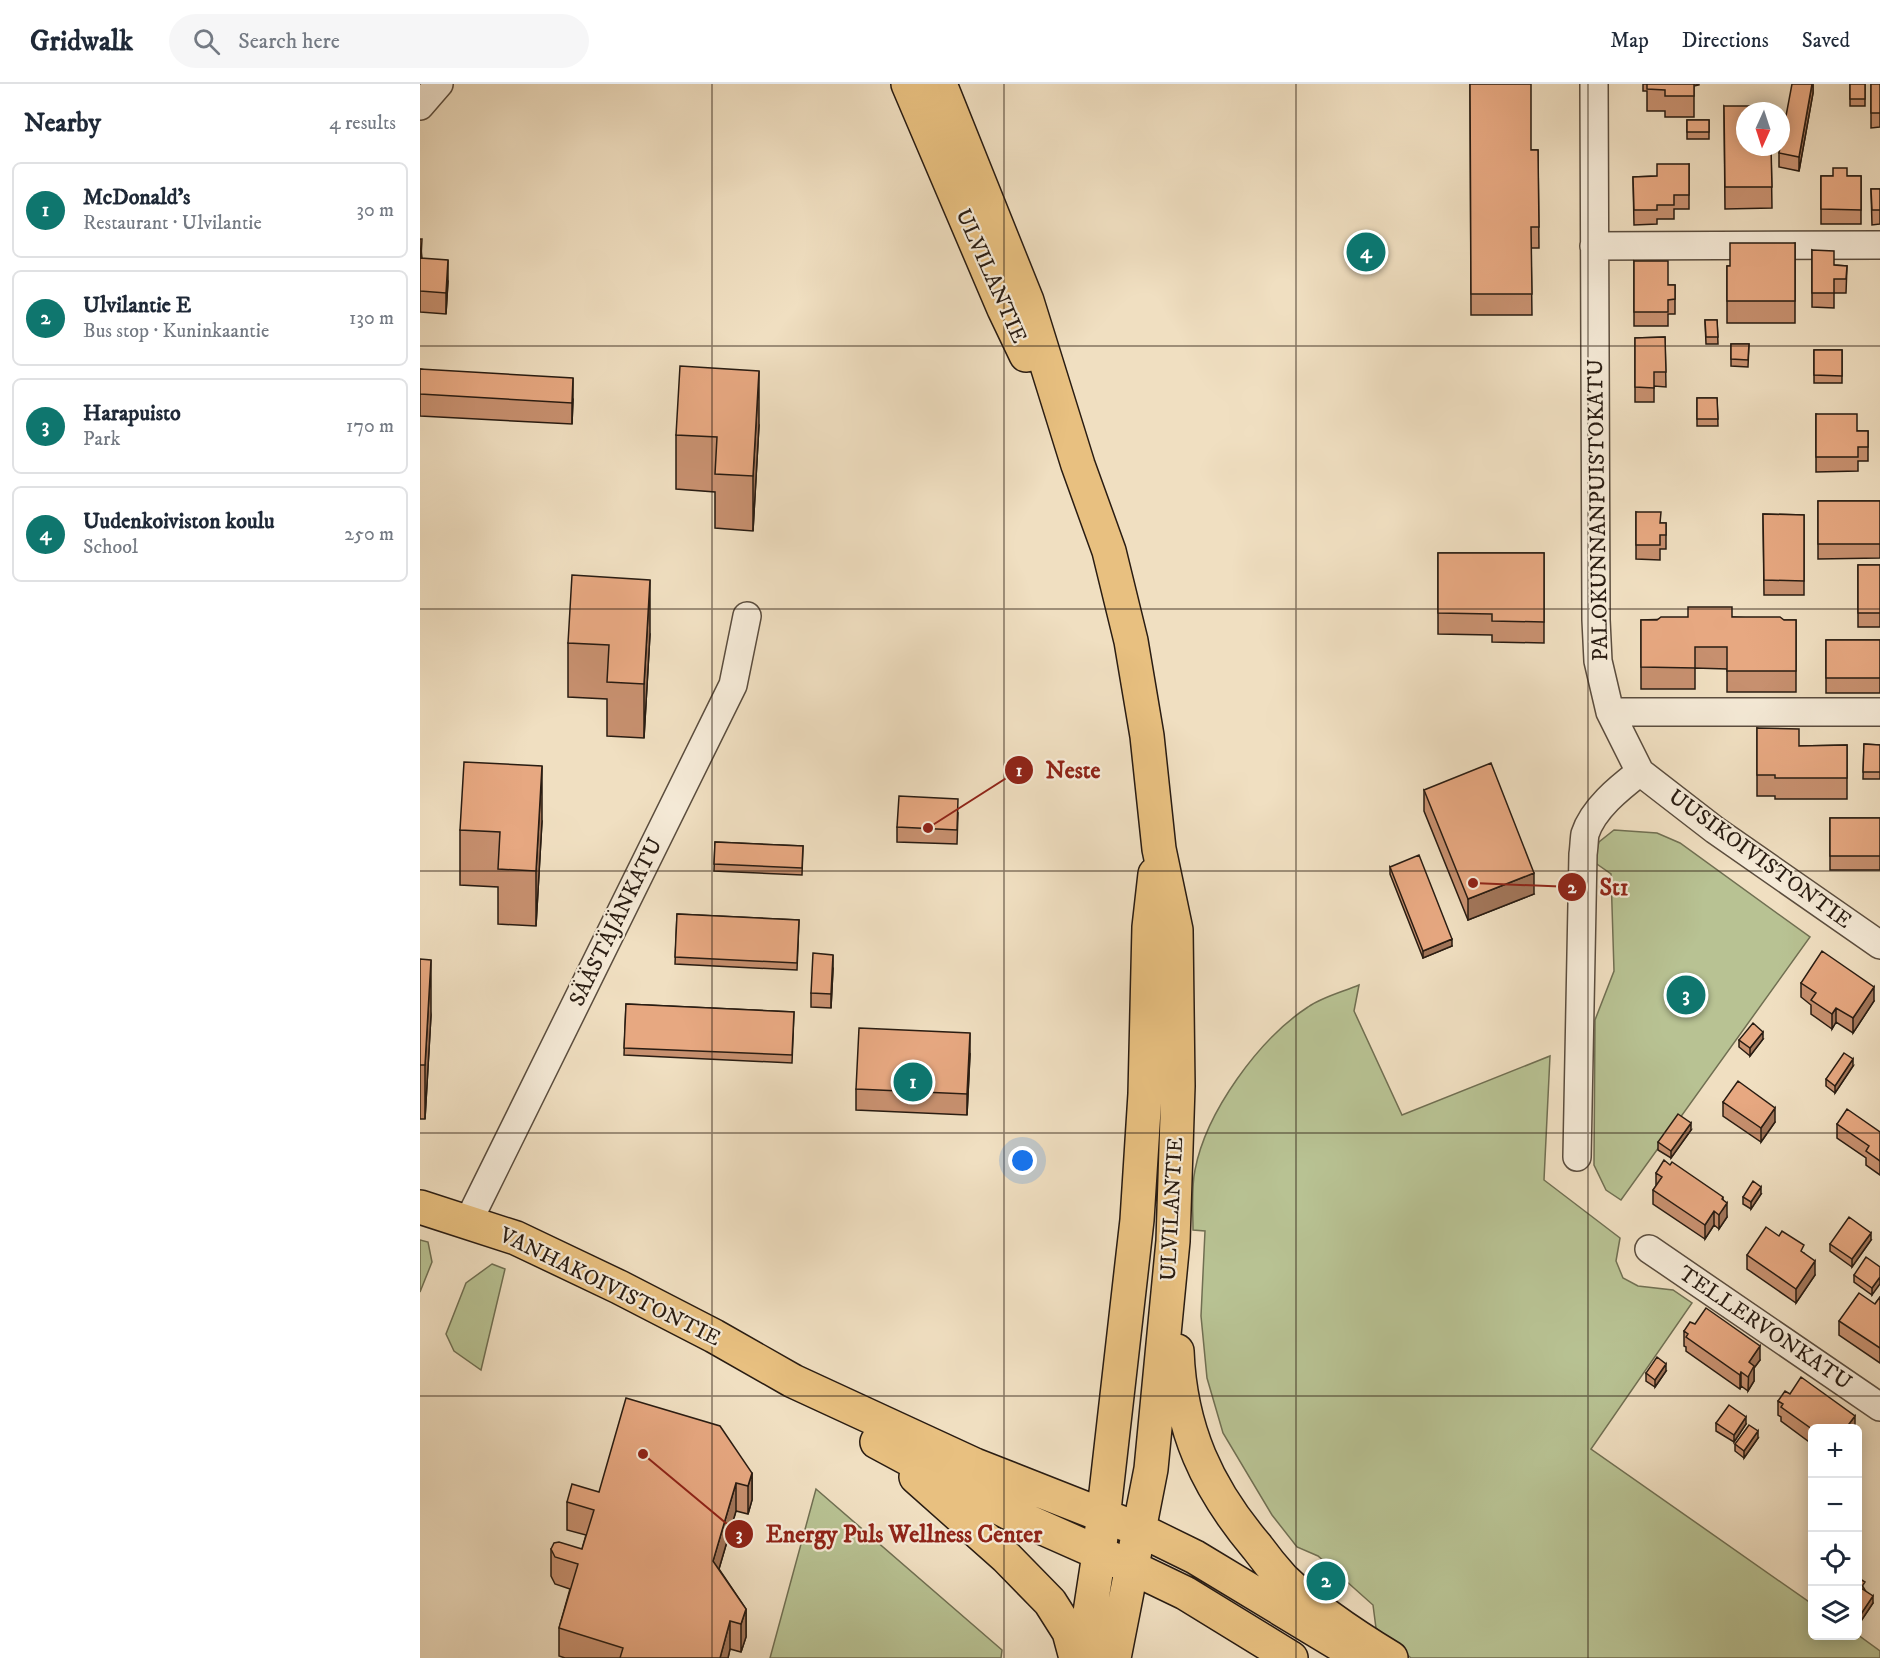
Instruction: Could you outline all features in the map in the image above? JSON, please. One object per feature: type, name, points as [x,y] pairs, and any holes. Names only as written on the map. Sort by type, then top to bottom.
[{"type":"main road","name":"ULVILANTIE","points":[[908,84],[1004,309],[1078,465]]},
{"type":"main road","name":"ULVILANTIE","points":[[940,84],[1027,301],[1078,465],[1109,551],[1131,640],[1147,736],[1159,849],[1176,930],[1178,1086],[1173,1242],[1151,1470],[1114,1658]]},
{"type":"main road","name":"ULVILANTIE","points":[[1083,1658],[1104,1515],[1137,1220],[1145,1094],[1149,927],[1159,849]]},
{"type":"main road","name":"VANHAKOIVISTONTIE","points":[[420,1207],[516,1239],[619,1287],[714,1336],[793,1381],[975,1465],[1140,1530],[1195,1557],[1362,1658]]},
{"type":"main road","points":[[1173,1242],[1178,1363],[1183,1407],[1196,1453],[1212,1484],[1244,1532],[1282,1578],[1322,1612],[1391,1658]]},
{"type":"main road","name":"VANHAKOIVISTONTIE","points":[[793,1381],[876,1442],[1009,1513],[1185,1593],[1292,1658]]},
{"type":"main road","points":[[876,1442],[1006,1557],[1050,1602],[1069,1632],[1076,1658]]},
{"type":"street","points":[[420,106],[439,84]]},
{"type":"street","name":"PALOKUNNANPUISTOKATU","points":[[1594,84],[1598,662],[1610,712],[1640,772]]},
{"type":"street","points":[[1594,246],[1880,245]]},
{"type":"street","name":"SÄÄSTÄJÄNKATU","points":[[468,1222],[733,685],[747,616]]},
{"type":"street","points":[[1610,712],[1880,712]]},
{"type":"street","points":[[1577,1158],[1585,834],[1596,815],[1619,788],[1640,772]]},
{"type":"street","name":"UUSIKOIVISTONTIE","points":[[1640,772],[1715,830],[1880,945]]},
{"type":"street","name":"TELLERVONKATU","points":[[1649,1249],[1880,1407]]},
{"type":"green space","points":[[1614,830],[1657,833],[1680,843],[1810,937],[1621,1200],[1606,1190],[1594,1165],[1595,1020],[1614,971],[1611,874],[1594,862],[1599,842]]},
{"type":"green space","points":[[1359,985],[1354,1011],[1402,1115],[1550,1056],[1544,1180],[1620,1238],[1616,1261],[1623,1278],[1638,1286],[1673,1290],[1692,1303],[1591,1449],[1808,1601],[1808,1640],[1862,1640],[1862,1638],[1880,1651],[1880,1658],[1411,1658],[1376,1628],[1373,1605],[1318,1556],[1297,1547],[1272,1515],[1223,1433],[1207,1378],[1201,1316],[1205,1231],[1193,1230],[1193,1192],[1195,1170],[1201,1148],[1210,1125],[1237,1079],[1271,1038],[1308,1007],[1326,997]]},
{"type":"green space","points":[[420,1240],[428,1242],[432,1262],[420,1292]]},
{"type":"green space","points":[[492,1264],[505,1269],[481,1370],[454,1351],[446,1334],[466,1283]]},
{"type":"green space","points":[[816,1489],[1002,1650],[1001,1658],[770,1658]]},
{"type":"building","points":[[1470,84],[1531,84],[1531,150],[1538,150],[1539,227],[1531,227],[1532,294],[1471,294]]},
{"type":"building","points":[[1647,84],[1694,84],[1694,96],[1665,96],[1665,90],[1647,89]]},
{"type":"building","points":[[1792,84],[1812,84],[1799,157],[1790,155],[1789,102]]},
{"type":"building","points":[[1850,84],[1865,84],[1865,99],[1850,99]]},
{"type":"building","points":[[1871,84],[1880,84],[1880,113],[1871,113]]},
{"type":"building","points":[[1724,106],[1736,106],[1736,156],[1771,156],[1772,187],[1725,187]]},
{"type":"building","points":[[1687,120],[1709,120],[1709,132],[1687,132]]},
{"type":"building","points":[[1657,164],[1689,164],[1689,195],[1674,195],[1674,205],[1657,205],[1657,210],[1634,210],[1633,177],[1657,176]]},
{"type":"building","points":[[1833,168],[1847,168],[1847,176],[1861,176],[1861,210],[1821,209],[1821,176],[1833,176]]},
{"type":"building","points":[[1871,189],[1880,189],[1880,210],[1872,210]]},
{"type":"building","points":[[420,239],[422,239],[421,258],[448,260],[446,293],[420,291]]},
{"type":"building","points":[[1730,243],[1795,243],[1795,301],[1727,301],[1727,266],[1730,266]]},
{"type":"building","points":[[1812,250],[1834,251],[1834,265],[1847,266],[1846,279],[1834,279],[1834,293],[1812,293]]},
{"type":"building","points":[[1634,261],[1668,261],[1668,285],[1675,285],[1675,299],[1668,300],[1668,312],[1634,312]]},
{"type":"building","points":[[1705,320],[1717,320],[1718,337],[1706,337]]},
{"type":"building","points":[[1665,337],[1666,372],[1654,372],[1654,388],[1635,387],[1635,338]]},
{"type":"building","points":[[1731,344],[1749,344],[1748,360],[1731,359]]},
{"type":"building","points":[[1814,350],[1842,350],[1842,376],[1814,375]]},
{"type":"building","points":[[680,366],[759,371],[753,476],[715,474],[717,437],[676,435]]},
{"type":"building","points":[[420,369],[573,378],[572,403],[420,394]]},
{"type":"building","points":[[1697,398],[1717,398],[1718,419],[1697,419]]},
{"type":"building","points":[[1816,414],[1857,414],[1857,431],[1868,431],[1868,447],[1858,447],[1858,457],[1816,457]]},
{"type":"building","points":[[1818,501],[1880,501],[1880,544],[1818,544]]},
{"type":"building","points":[[1636,512],[1661,512],[1660,523],[1666,523],[1666,535],[1660,535],[1660,545],[1636,545]]},
{"type":"building","points":[[1763,514],[1804,515],[1804,581],[1764,580]]},
{"type":"building","points":[[1438,553],[1544,553],[1544,622],[1492,621],[1492,614],[1438,613]]},
{"type":"building","points":[[1858,565],[1880,565],[1880,613],[1858,613]]},
{"type":"building","points":[[572,575],[650,580],[644,684],[607,682],[609,645],[568,643]]},
{"type":"building","points":[[1688,607],[1732,607],[1732,617],[1780,617],[1784,620],[1796,620],[1796,671],[1727,671],[1727,647],[1695,647],[1695,668],[1641,667],[1641,620],[1688,617]]},
{"type":"building","points":[[1826,640],[1880,640],[1880,678],[1826,678]]},
{"type":"building","points":[[1757,728],[1799,729],[1799,746],[1847,745],[1847,778],[1775,778],[1775,775],[1757,775]]},
{"type":"building","points":[[1864,744],[1880,745],[1880,772],[1863,772]]},
{"type":"building","points":[[464,762],[542,766],[536,871],[498,869],[500,832],[460,830]]},
{"type":"building","points":[[1491,763],[1534,873],[1468,899],[1424,790]]},
{"type":"building","points":[[899,796],[958,799],[957,830],[897,827]]},
{"type":"building","points":[[1830,818],[1880,818],[1880,856],[1830,856]]},
{"type":"building","points":[[715,842],[803,846],[802,868],[714,864]]},
{"type":"building","points":[[1419,855],[1452,939],[1423,951],[1390,867]]},
{"type":"building","points":[[677,914],[799,920],[797,963],[675,957]]},
{"type":"building","points":[[1822,951],[1874,987],[1853,1018],[1836,1008],[1832,1014],[1811,1000],[1816,993],[1801,983]]},
{"type":"building","points":[[813,953],[833,955],[831,994],[811,993]]},
{"type":"building","points":[[420,959],[431,960],[425,1065],[420,1065]]},
{"type":"building","points":[[626,1004],[794,1012],[792,1055],[624,1048]]},
{"type":"building","points":[[1753,1023],[1763,1032],[1750,1048],[1739,1040]]},
{"type":"building","points":[[859,1028],[970,1033],[967,1094],[856,1089]]},
{"type":"building","points":[[1844,1053],[1853,1059],[1835,1086],[1826,1079]]},
{"type":"building","points":[[1738,1081],[1775,1108],[1761,1128],[1723,1102]]},
{"type":"building","points":[[1847,1109],[1880,1132],[1880,1161],[1866,1151],[1869,1146],[1837,1124]]},
{"type":"building","points":[[1678,1114],[1691,1123],[1671,1151],[1658,1142]]},
{"type":"building","points":[[1664,1160],[1670,1165],[1672,1162],[1723,1197],[1722,1199],[1727,1203],[1719,1215],[1714,1211],[1705,1225],[1653,1190],[1662,1177],[1656,1173]]},
{"type":"building","points":[[1753,1181],[1761,1187],[1751,1202],[1743,1197]]},
{"type":"building","points":[[1849,1217],[1871,1233],[1852,1259],[1830,1244]]},
{"type":"building","points":[[1766,1227],[1779,1236],[1782,1231],[1804,1245],[1801,1251],[1815,1261],[1796,1289],[1747,1255]]},
{"type":"building","points":[[1866,1257],[1880,1267],[1880,1277],[1872,1288],[1854,1275]]},
{"type":"building","points":[[1859,1293],[1875,1304],[1880,1297],[1880,1348],[1839,1321]]},
{"type":"building","points":[[1706,1308],[1760,1346],[1749,1362],[1754,1366],[1748,1377],[1741,1372],[1740,1375],[1686,1337],[1688,1334],[1684,1331],[1690,1322],[1695,1324]]},
{"type":"building","points":[[1657,1357],[1666,1364],[1655,1380],[1646,1373]]},
{"type":"building","points":[[1801,1377],[1855,1416],[1849,1424],[1808,1424],[1808,1426],[1781,1407],[1783,1404],[1778,1401],[1785,1391],[1790,1394]]},
{"type":"building","points":[[626,1398],[720,1426],[752,1473],[748,1486],[736,1483],[713,1561],[746,1609],[741,1624],[730,1621],[720,1658],[620,1658],[623,1648],[559,1628],[578,1564],[555,1557],[551,1549],[554,1543],[559,1542],[582,1549],[594,1510],[567,1502],[572,1484],[599,1492]]},
{"type":"building","points":[[1729,1405],[1746,1417],[1734,1435],[1716,1423]]},
{"type":"building","points":[[1749,1425],[1758,1431],[1744,1451],[1735,1444]]},
{"type":"building","points":[[1862,1589],[1873,1596],[1862,1612]]},
{"type":"place","name":"Uudenkoiviston koulu","points":[[1366,252]]},
{"type":"place","name":"Neste","points":[[928,828]]},
{"type":"place","name":"St1","points":[[1473,883]]},
{"type":"place","name":"Harapuisto","points":[[1686,995]]},
{"type":"place","name":"McDonald's","points":[[913,1082]]},
{"type":"place","name":"Energy Puls Wellness Center","points":[[643,1454]]},
{"type":"place","name":"Ulvilantie E","points":[[1326,1581]]}]
